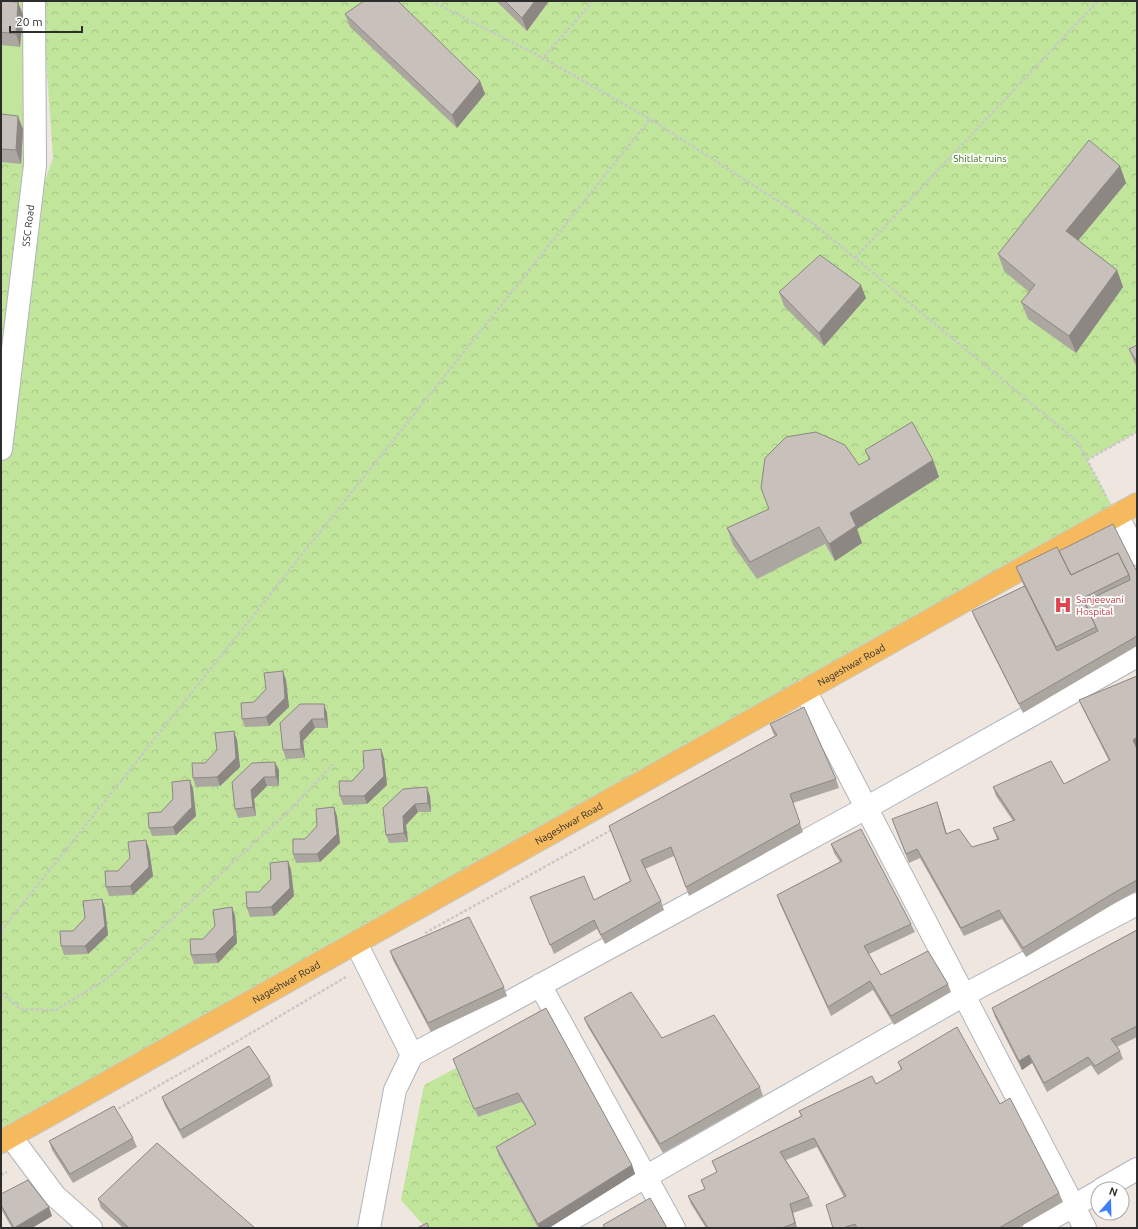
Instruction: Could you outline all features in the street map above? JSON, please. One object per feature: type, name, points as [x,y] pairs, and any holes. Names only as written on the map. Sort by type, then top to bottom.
[{"type":"main road","name":"Nageshwar Road","points":[[6,1139],[1137,504]]},
{"type":"street","name":"SSC Road","points":[[1,449],[35,165],[34,1]]},
{"type":"street","points":[[1117,515],[1137,554]]},
{"type":"street","points":[[369,1228],[395,1090],[412,1055],[866,808],[1137,656]]},
{"type":"street","points":[[805,690],[1085,1228]]},
{"type":"street","points":[[556,1228],[964,995],[1137,904]]},
{"type":"street","points":[[356,943],[412,1055]]},
{"type":"street","points":[[540,985],[674,1228]]},
{"type":"street","points":[[6,1139],[56,1196],[91,1228]]},
{"type":"street","points":[[1116,1181],[1137,1169]]},
{"type":"street","points":[[1034,1228],[1090,1196]]},
{"type":"path","points":[[431,1],[543,58],[650,119],[814,224],[1077,441],[1117,515]]},
{"type":"path","points":[[543,58],[593,1]]},
{"type":"path","points":[[855,258],[1098,1]]},
{"type":"path","points":[[1,931],[650,119]]},
{"type":"path","points":[[1087,460],[1137,432]]},
{"type":"path","points":[[1,993],[21,1008],[56,1010],[108,978],[291,809],[333,764]]},
{"type":"green space","points":[[1,1],[34,1],[35,165],[1,449]]},
{"type":"green space","name":"Shitlat ruins","points":[[42,1],[1137,1],[1137,432],[1087,460],[1117,515],[1,1142],[1,162],[35,165],[29,225],[53,158]]},
{"type":"green space","points":[[456,1068],[478,1117],[522,1102],[540,1132],[499,1156],[538,1228],[426,1228],[401,1200],[424,1085]]},
{"type":"building","points":[[1,1],[18,2],[16,34],[1,32]]},
{"type":"building","points":[[364,1],[398,1],[480,81],[452,115],[345,14]]},
{"type":"building","points":[[505,1],[535,1],[522,18]]},
{"type":"building","points":[[1,114],[18,116],[16,150],[1,149]]},
{"type":"building","points":[[1089,140],[1120,166],[1066,231],[1117,270],[1069,336],[1021,302],[1035,285],[998,254]]},
{"type":"building","points":[[820,255],[861,285],[819,333],[779,292]]},
{"type":"building","points":[[1137,345],[1137,362],[1129,349]]},
{"type":"building","points":[[912,422],[933,460],[850,513],[856,526],[829,544],[819,527],[750,562],[727,528],[769,509],[761,488],[765,458],[786,437],[816,432],[845,445],[859,465],[870,459],[865,450]]},
{"type":"building","points":[[1113,524],[1137,572],[1137,636],[1019,704],[972,611],[1025,586],[1057,651],[1098,631],[1084,602],[1130,580],[1129,575],[1118,553],[1071,575],[1059,551]]},
{"type":"building","points":[[1057,547],[1071,575],[1118,553],[1129,575],[1083,598],[1096,627],[1056,647],[1016,567]]},
{"type":"building","points":[[283,671],[285,698],[266,717],[242,719],[241,703],[254,702],[266,689],[264,673]]},
{"type":"building","points":[[1137,676],[1137,737],[1133,740],[1137,749],[1137,880],[1023,948],[999,910],[961,928],[917,849],[906,854],[892,819],[937,802],[946,834],[959,829],[972,847],[999,839],[993,828],[1015,820],[993,787],[1051,761],[1064,784],[1110,760],[1079,700]]},
{"type":"building","points":[[300,704],[324,704],[325,719],[312,719],[300,732],[301,749],[283,750],[280,723]]},
{"type":"building","points":[[804,707],[836,779],[790,794],[800,823],[686,887],[671,847],[641,860],[661,901],[601,935],[594,920],[550,945],[530,897],[584,876],[594,900],[631,881],[609,826],[777,735],[770,724]]},
{"type":"building","points":[[234,731],[236,758],[217,777],[193,778],[192,763],[205,763],[217,750],[215,733]]},
{"type":"building","points":[[381,749],[384,776],[364,796],[340,796],[339,781],[352,781],[364,768],[363,751]]},
{"type":"building","points":[[275,762],[276,777],[264,777],[251,790],[253,807],[235,809],[232,782],[252,763]]},
{"type":"building","points":[[190,780],[192,807],[173,827],[149,828],[148,813],[161,812],[173,799],[172,782]]},
{"type":"building","points":[[427,787],[428,803],[415,804],[403,816],[404,833],[386,835],[383,808],[403,789]]},
{"type":"building","points":[[334,807],[337,834],[317,854],[293,854],[293,839],[305,839],[317,826],[316,809]]},
{"type":"building","points":[[861,829],[911,924],[864,946],[881,975],[928,951],[948,984],[891,1016],[870,981],[828,1007],[777,895],[842,861],[831,844]]},
{"type":"building","points":[[146,840],[149,867],[130,886],[106,887],[105,871],[118,871],[130,858],[128,842]]},
{"type":"building","points":[[288,861],[290,888],[271,907],[247,908],[246,892],[259,892],[271,879],[270,863]]},
{"type":"building","points":[[102,899],[105,926],[85,946],[61,946],[60,931],[73,931],[85,918],[83,901]]},
{"type":"building","points":[[232,907],[234,935],[215,954],[191,955],[190,939],[203,939],[215,926],[213,910]]},
{"type":"building","points":[[469,917],[504,987],[428,1023],[390,951]]},
{"type":"building","points":[[1137,930],[1137,1026],[1111,1039],[1120,1051],[1095,1066],[1088,1057],[1044,1083],[1029,1055],[1019,1061],[992,1008]]},
{"type":"building","points":[[631,992],[662,1038],[714,1015],[760,1087],[660,1144],[584,1018]]},
{"type":"building","points":[[546,1008],[632,1165],[538,1224],[496,1147],[536,1124],[518,1093],[474,1109],[453,1059]]},
{"type":"building","points":[[957,1027],[1000,1104],[1010,1098],[1059,1193],[999,1228],[857,1228],[855,1224],[843,1228],[833,1228],[826,1205],[846,1196],[814,1138],[780,1152],[809,1197],[790,1204],[795,1223],[782,1228],[708,1228],[688,1196],[705,1189],[701,1180],[717,1172],[712,1161],[802,1116],[799,1111],[872,1076],[876,1084],[902,1069],[898,1062]]},
{"type":"building","points":[[249,1046],[270,1077],[180,1130],[162,1097]]},
{"type":"building","points":[[114,1106],[133,1138],[70,1174],[49,1141]]},
{"type":"building","points":[[157,1143],[255,1228],[129,1228],[98,1199]]},
{"type":"building","points":[[28,1180],[49,1207],[14,1228],[1,1205],[1,1194]]},
{"type":"building","points":[[650,1198],[667,1228],[605,1228],[603,1225]]},
{"type":"building","points":[[427,1223],[429,1228],[417,1228]]},
{"type":"place","name":"Sanjeevani Hospital","points":[[1063,605]]}]
